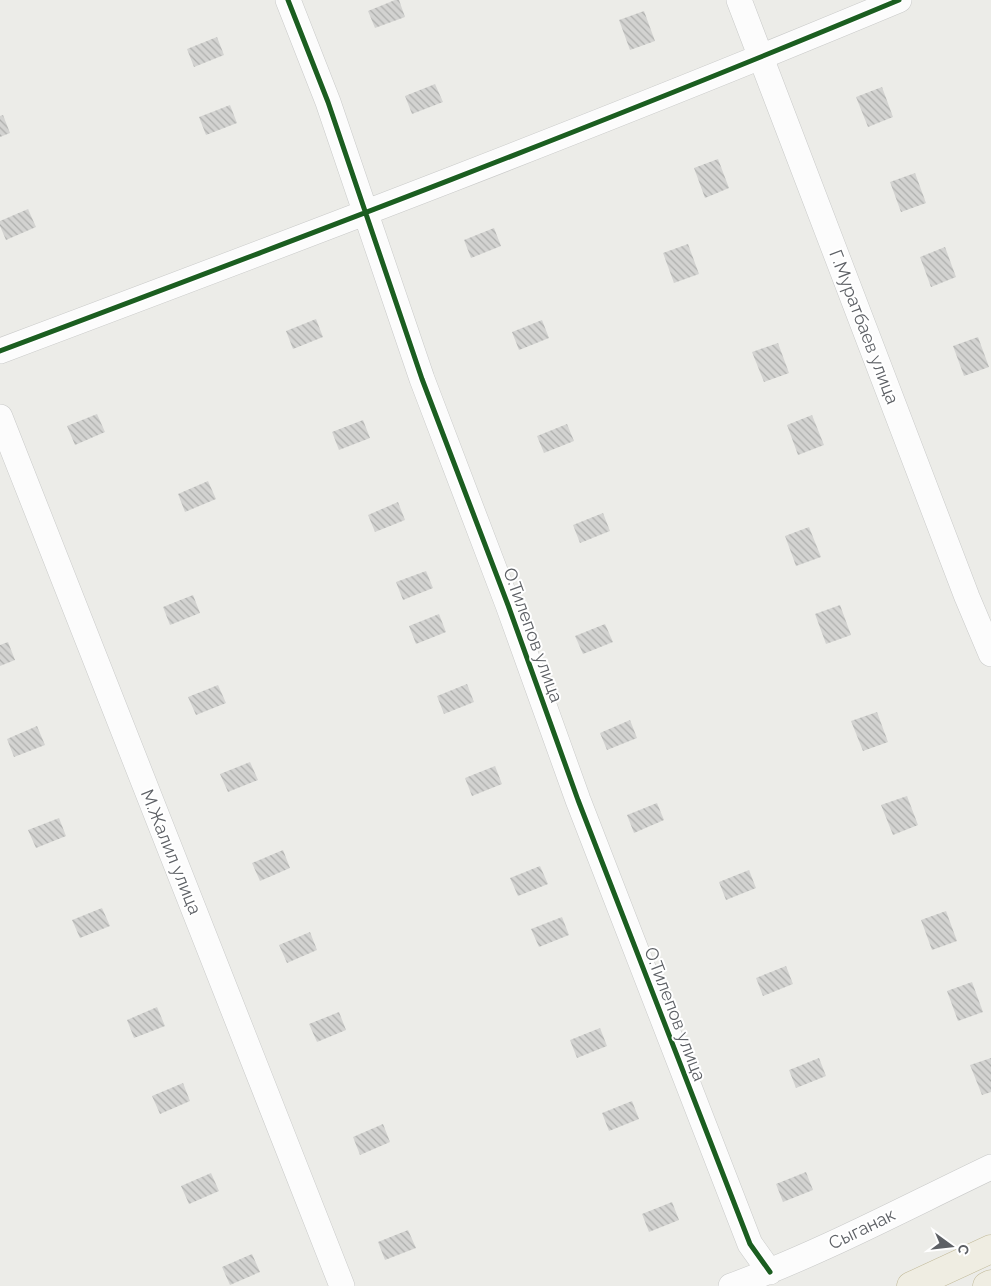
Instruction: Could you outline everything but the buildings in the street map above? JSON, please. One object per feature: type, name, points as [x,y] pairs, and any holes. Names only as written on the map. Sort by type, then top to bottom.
[{"type":"highway","points":[[911,1286],[991,1249]]},
{"type":"highway","points":[[987,1286],[991,1284]]},
{"type":"street","name":"О.Тилепов улица","points":[[288,0],[328,102],[364,214],[422,379],[505,596],[578,800],[639,962],[750,1244],[770,1272]]},
{"type":"street","name":"Г.Муратбаев улица","points":[[739,0],[991,654]]},
{"type":"street","points":[[0,351],[364,214],[762,57],[899,0]]},
{"type":"street","name":"М.Жалил улица","points":[[0,417],[342,1286]]},
{"type":"street","name":"Сыганак","points":[[731,1286],[770,1272],[991,1167]]},
{"type":"cycle path","points":[[288,0],[328,102],[422,379],[508,605],[578,800],[750,1244],[770,1272]]},
{"type":"cycle path","points":[[0,351],[563,136],[899,0]]}]
